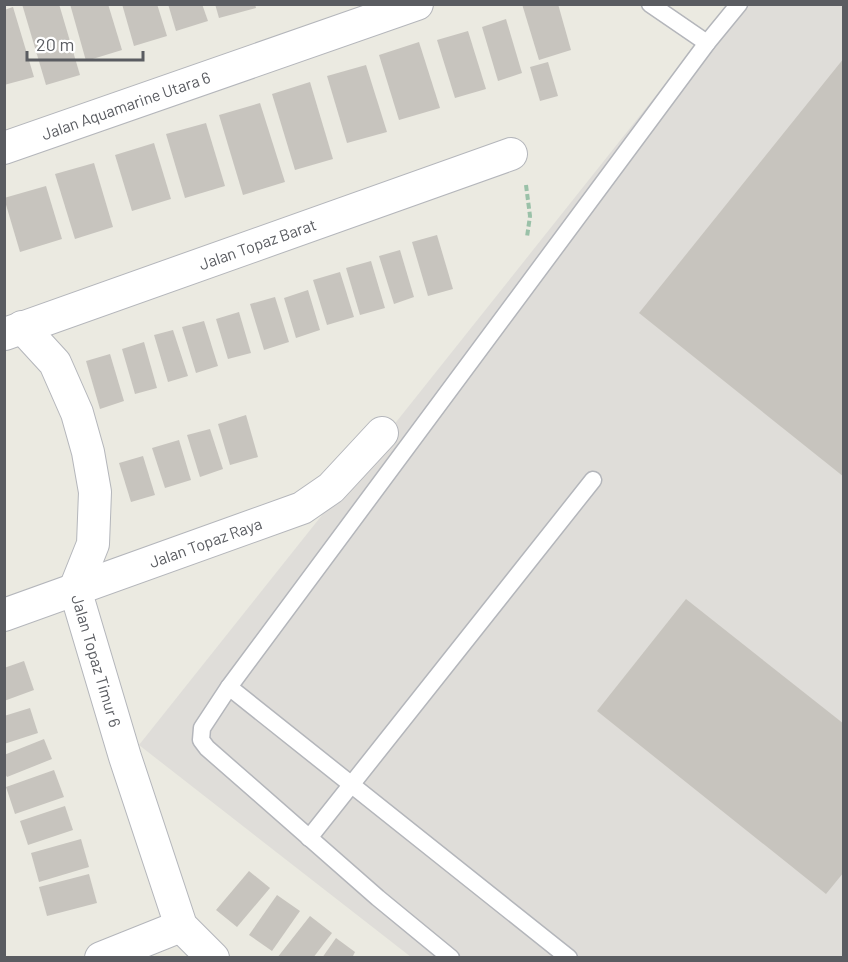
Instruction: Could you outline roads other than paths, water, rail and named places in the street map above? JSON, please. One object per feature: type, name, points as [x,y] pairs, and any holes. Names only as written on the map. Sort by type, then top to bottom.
[{"type":"street","name":"Jalan Aquamarine Utara 6","points":[[4,148],[417,4]]},
{"type":"street","name":"Jalan Topaz Barat","points":[[13,331],[511,154]]},
{"type":"street","name":"Jalan Topaz Timur 6","points":[[13,331],[55,363],[77,413],[88,452],[95,492],[93,544],[75,589],[125,757],[181,926],[213,957]]},
{"type":"street","name":"Jalan Topaz Raya","points":[[4,615],[302,508],[331,488],[382,433]]},
{"type":"street","points":[[101,957],[181,926]]},
{"type":"lane","points":[[650,4],[707,43]]},
{"type":"lane","points":[[451,957],[378,898],[207,748],[201,740],[202,728],[229,687],[707,43],[739,4]]},
{"type":"lane","points":[[309,838],[593,480]]},
{"type":"lane","points":[[229,687],[569,957]]}]
